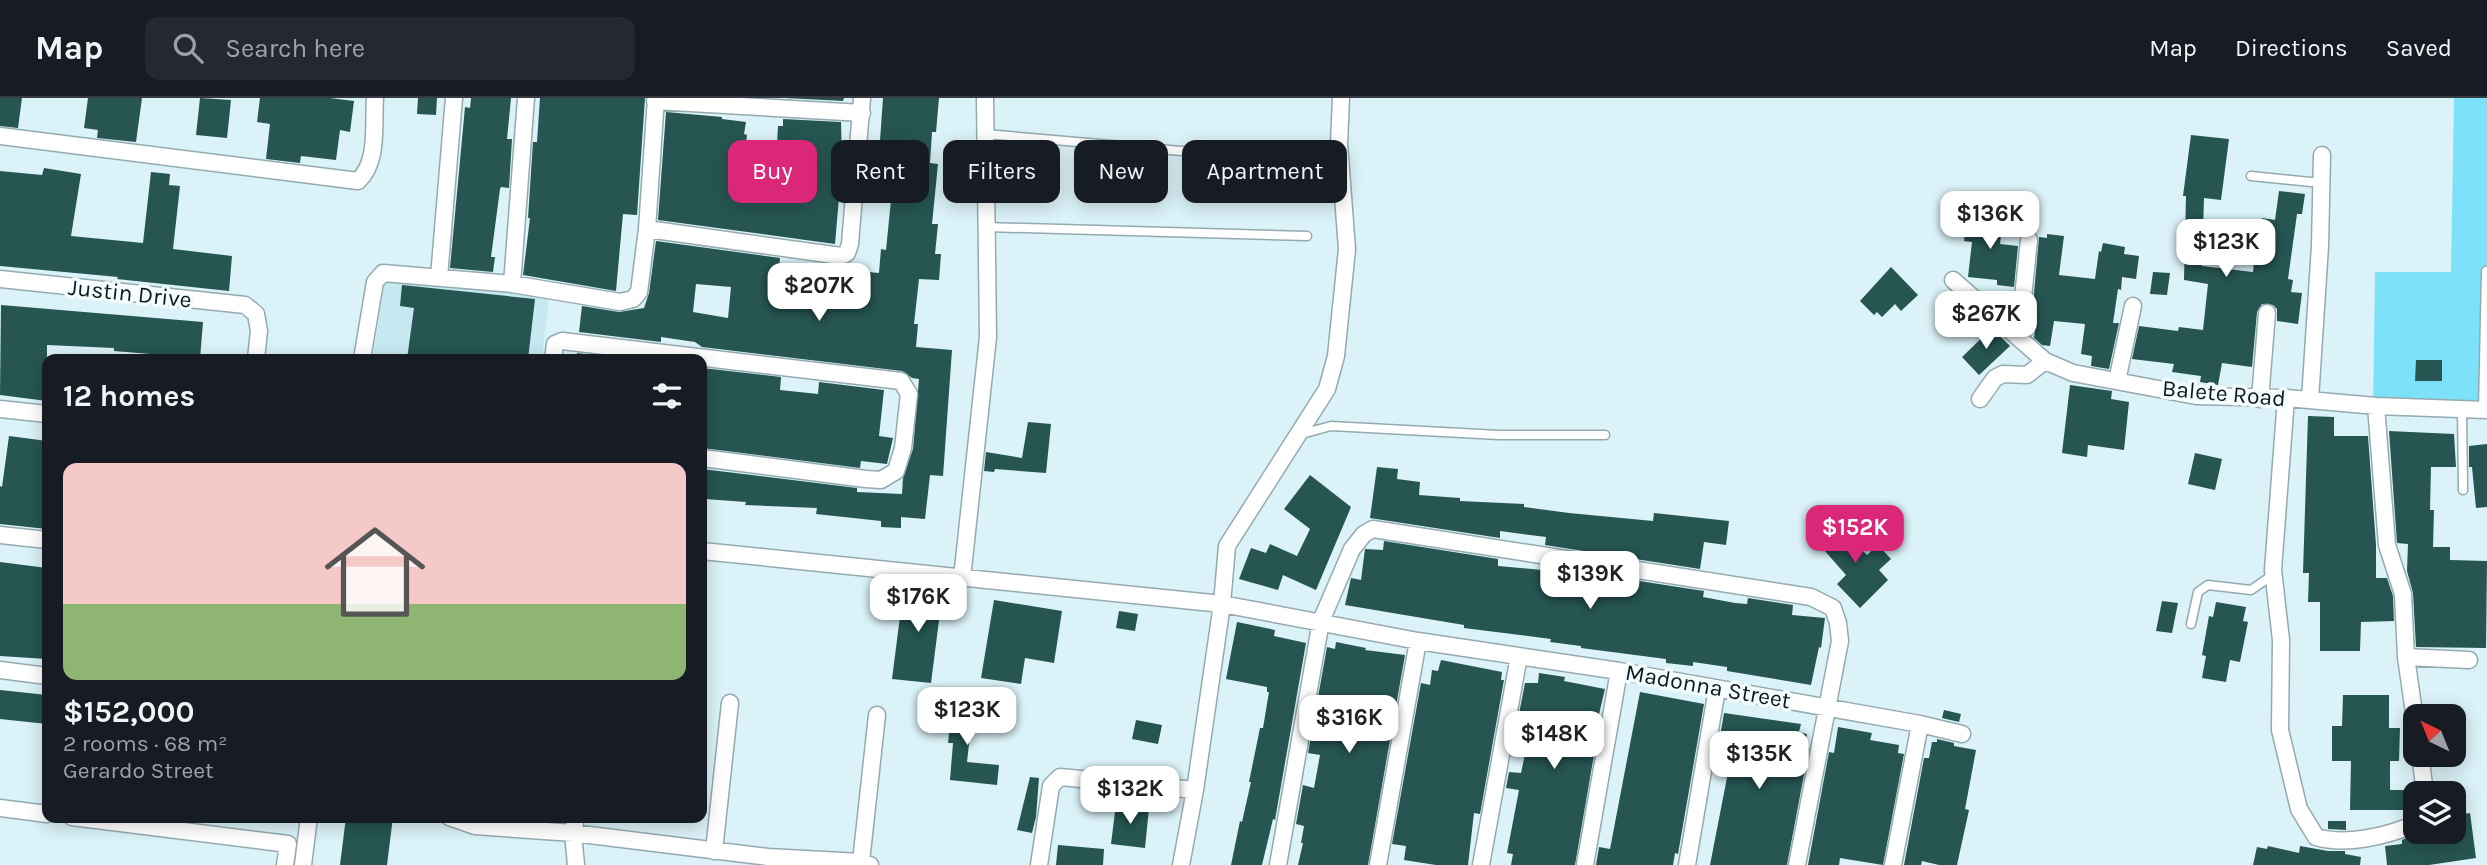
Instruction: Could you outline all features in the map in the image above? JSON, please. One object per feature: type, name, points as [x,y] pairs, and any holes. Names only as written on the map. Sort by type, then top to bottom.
[{"type":"street","points":[[0,136],[358,181],[371,163],[375,98]]},
{"type":"street","points":[[439,277],[454,98]]},
{"type":"street","points":[[512,284],[526,98]]},
{"type":"street","points":[[962,578],[988,337],[985,98]]},
{"type":"street","points":[[1181,865],[1195,790],[1222,604],[1227,546],[1327,389],[1336,356],[1347,249],[1339,144],[1341,98]]},
{"type":"street","points":[[363,354],[373,290],[379,275],[390,273],[512,284],[620,302],[633,299],[639,292],[647,229],[655,99],[862,105],[850,244],[846,253],[841,256],[647,229]]},
{"type":"street","points":[[2310,400],[2320,246],[2322,155]]},
{"type":"street","points":[[2019,336],[2029,240]]},
{"type":"street","name":"Justin Drive","points":[[0,279],[245,305],[256,314],[259,331],[257,354]]},
{"type":"street","name":"Balete Road","points":[[1953,280],[2045,361],[2073,373],[2196,396],[2286,398],[2376,407],[2485,410]]},
{"type":"street","points":[[2117,381],[2133,306]]},
{"type":"street","points":[[2260,399],[2267,313]]},
{"type":"street","points":[[554,354],[555,344],[562,341],[672,354]]},
{"type":"street","points":[[707,358],[901,381],[909,394],[903,448],[896,471],[888,478],[866,479],[707,459]]},
{"type":"street","points":[[1980,399],[1996,378],[2003,374],[2027,374],[2045,361]]},
{"type":"street","points":[[2286,398],[2274,574],[2281,640],[2280,730],[2299,809],[2316,836],[2326,839],[2377,836],[2403,828]]},
{"type":"street","points":[[2376,407],[2387,545],[2403,594],[2406,657],[2413,704]]},
{"type":"street","points":[[0,409],[42,413]]},
{"type":"street","points":[[1278,865],[1321,621],[1352,549],[1359,539],[1373,529],[1811,597],[1833,608],[1840,641],[1797,865]]},
{"type":"street","points":[[0,535],[42,539]]},
{"type":"street","name":"Madonna Street","points":[[707,552],[1222,604],[1418,640],[1827,707],[1962,734]]},
{"type":"street","points":[[1378,865],[1418,640]]},
{"type":"street","points":[[1482,865],[1519,656]]},
{"type":"street","points":[[2406,657],[2469,660]]},
{"type":"street","points":[[0,670],[42,675]]},
{"type":"street","points":[[1585,865],[1619,671]]},
{"type":"street","points":[[1687,865],[1717,689]]},
{"type":"street","points":[[714,850],[730,703]]},
{"type":"street","points":[[466,823],[475,826],[575,825],[768,861],[866,863],[877,715]]},
{"type":"street","points":[[1893,865],[1920,724]]},
{"type":"street","points":[[1039,865],[1051,786],[1060,777],[1195,790]]},
{"type":"street","points":[[0,808],[42,813]]},
{"type":"street","points":[[120,823],[288,844],[285,865]]},
{"type":"street","points":[[303,865],[308,823]]},
{"type":"street","points":[[575,825],[576,865]]},
{"type":"lane","points":[[985,134],[1182,151]]},
{"type":"lane","points":[[2251,176],[2321,183]]},
{"type":"lane","points":[[985,227],[1307,236]]},
{"type":"lane","points":[[2485,410],[2486,271]]},
{"type":"lane","points":[[2462,409],[2463,490]]},
{"type":"lane","points":[[1295,436],[1331,426],[1499,435],[1605,435]]},
{"type":"lane","points":[[2191,624],[2198,592],[2203,587],[2251,590],[2274,574]]},
{"type":"shaded area","points":[[2454,98],[2487,98],[2487,414],[2373,413],[2375,272],[2451,272]]},
{"type":"shaded area","points":[[385,279],[549,296],[543,354],[374,354]]},
{"type":"building","points":[[0,98],[22,98],[18,128],[0,126]]},
{"type":"building","points":[[88,98],[142,98],[136,142],[97,138],[98,130],[84,128]]},
{"type":"building","points":[[200,98],[231,100],[227,138],[196,135]]},
{"type":"building","points":[[260,98],[330,98],[354,101],[350,132],[340,130],[336,160],[301,156],[300,163],[266,159],[270,124],[257,122]]},
{"type":"building","points":[[418,98],[437,98],[436,115],[417,114]]},
{"type":"building","points":[[471,98],[511,98],[507,139],[512,139],[509,188],[500,189],[491,257],[495,257],[493,272],[450,268],[465,107],[470,108]]},
{"type":"building","points":[[540,98],[645,98],[637,215],[623,214],[616,291],[523,275],[530,218],[533,142],[537,142]]},
{"type":"building","points":[[785,98],[844,98],[843,101]]},
{"type":"building","points":[[883,98],[939,98],[936,132],[932,132],[930,163],[938,164],[932,224],[938,224],[935,254],[941,254],[939,280],[919,279],[914,324],[918,324],[916,347],[952,350],[943,476],[930,475],[925,519],[901,517],[901,528],[881,527],[881,521],[816,514],[817,508],[745,505],[746,502],[707,499],[707,470],[857,488],[857,492],[902,494],[903,478],[913,449],[919,379],[902,371],[702,347],[695,342],[661,337],[661,342],[579,332],[582,306],[619,312],[644,308],[649,293],[656,241],[780,258],[779,270],[856,276],[857,271],[879,273],[881,249],[886,250],[891,203],[929,203],[929,140],[880,140]],"holes":[[[696,284],[731,287],[728,318],[693,312]]]},
{"type":"building","points":[[666,112],[746,122],[744,134],[747,135],[746,140],[728,140],[728,203],[817,203],[817,140],[777,140],[778,126],[783,126],[783,119],[841,122],[841,140],[831,140],[831,203],[838,203],[835,244],[658,220]]},
{"type":"building","points":[[2191,135],[2229,139],[2221,200],[2204,198],[2202,266],[2253,272],[2254,262],[2257,262],[2262,218],[2275,220],[2279,191],[2305,194],[2302,214],[2297,214],[2288,279],[2293,280],[2291,292],[2302,293],[2298,324],[2277,321],[2277,309],[2273,305],[2262,304],[2257,312],[2252,367],[2222,363],[2218,385],[2200,382],[2201,376],[2172,372],[2174,364],[2132,359],[2139,326],[2178,331],[2179,327],[2203,330],[2208,284],[2184,280],[2186,196],[2183,196]]},
{"type":"building","points":[[44,168],[81,174],[71,236],[143,243],[151,172],[170,174],[169,185],[180,186],[173,249],[232,256],[229,291],[0,266],[0,171],[42,175]]},
{"type":"building","points":[[1967,214],[2003,218],[2000,244],[2018,246],[2014,287],[1997,285],[1997,280],[1968,277],[1972,242],[1964,241]]},
{"type":"building","points":[[2047,234],[2064,236],[2059,275],[2095,279],[2099,251],[2101,252],[2103,243],[2125,247],[2124,254],[2139,256],[2136,279],[2122,277],[2121,290],[2118,289],[2113,323],[2119,323],[2109,369],[2091,366],[2092,356],[2081,354],[2085,324],[2054,321],[2050,346],[2042,345],[2034,338],[2037,316],[2032,316],[2039,237],[2047,238]]},
{"type":"building","points":[[1891,267],[1918,295],[1901,311],[1895,304],[1882,317],[1877,312],[1874,315],[1860,301]]},
{"type":"building","points":[[2153,272],[2170,273],[2167,295],[2150,294]]},
{"type":"building","points":[[402,285],[535,299],[529,354],[408,354],[414,308],[400,306]]},
{"type":"building","points":[[1,305],[203,322],[200,354],[150,354],[114,351],[114,348],[47,345],[47,354],[42,354],[42,400],[0,395]]},
{"type":"building","points":[[1992,328],[2010,346],[1979,375],[1962,357]]},
{"type":"building","points":[[2416,360],[2442,360],[2442,381],[2415,381]]},
{"type":"building","points":[[707,369],[781,377],[780,390],[818,394],[819,382],[884,390],[879,436],[893,438],[887,464],[861,461],[860,468],[707,449]]},
{"type":"building","points":[[2070,385],[2112,391],[2111,399],[2129,402],[2124,450],[2088,445],[2087,457],[2062,453]]},
{"type":"building","points":[[2308,416],[2334,417],[2334,436],[2368,436],[2376,578],[2387,578],[2393,596],[2394,621],[2361,622],[2360,651],[2320,651],[2320,602],[2308,602],[2309,573],[2303,573]]},
{"type":"building","points":[[1028,422],[1051,424],[1046,473],[995,469],[994,472],[984,471],[986,452],[1022,458]]},
{"type":"building","points":[[2389,431],[2454,434],[2456,467],[2431,467],[2433,547],[2450,547],[2450,560],[2487,561],[2486,648],[2416,647],[2413,593],[2407,571],[2408,544],[2397,543]]},
{"type":"building","points":[[9,436],[42,440],[42,528],[0,524],[0,486],[2,487]]},
{"type":"building","points":[[2487,444],[2487,507],[2476,508],[2472,467],[2469,467],[2469,446]]},
{"type":"building","points":[[2195,453],[2222,459],[2215,490],[2188,484]]},
{"type":"building","points":[[1377,467],[1398,469],[1397,479],[1420,482],[1419,495],[1460,498],[1460,501],[1524,504],[1524,507],[1569,513],[1653,521],[1654,513],[1729,521],[1726,545],[1704,542],[1700,569],[1545,545],[1546,537],[1500,531],[1500,538],[1370,518]]},
{"type":"building","points":[[1310,475],[1351,507],[1316,590],[1283,575],[1278,590],[1239,579],[1251,548],[1266,553],[1270,544],[1297,556],[1310,529],[1284,509]]},
{"type":"building","points":[[1836,523],[1867,555],[1878,545],[1891,559],[1879,570],[1888,580],[1860,608],[1837,584],[1846,575],[1817,542]]},
{"type":"building","points":[[1384,541],[1498,559],[1498,566],[1542,570],[1542,566],[1704,591],[1703,597],[1735,603],[1747,604],[1748,598],[1793,605],[1792,615],[1825,618],[1821,648],[1819,647],[1811,685],[1727,671],[1727,667],[1693,662],[1693,666],[1666,663],[1666,659],[1581,648],[1550,642],[1551,639],[1464,628],[1464,625],[1345,605],[1351,578],[1361,580],[1365,549],[1383,550]]},
{"type":"building","points":[[0,562],[42,567],[42,659],[0,656]]},
{"type":"building","points":[[904,585],[943,589],[931,683],[892,679]]},
{"type":"building","points":[[994,600],[1062,611],[1054,663],[1025,658],[1021,684],[981,678]]},
{"type":"building","points":[[2162,601],[2178,603],[2172,633],[2156,631]]},
{"type":"building","points":[[2216,602],[2246,607],[2243,621],[2248,622],[2240,662],[2230,660],[2226,682],[2202,678],[2206,656],[2202,655],[2209,616],[2213,617]]},
{"type":"building","points":[[1119,611],[1138,614],[1135,631],[1116,628]]},
{"type":"building","points":[[1237,622],[1275,630],[1274,636],[1306,643],[1275,820],[1273,819],[1262,865],[1231,865],[1269,692],[1267,687],[1226,679]]},
{"type":"building","points":[[1336,642],[1366,648],[1365,650],[1405,655],[1368,865],[1298,865],[1304,826],[1296,824],[1303,785],[1314,788],[1320,755],[1308,753],[1327,647],[1335,649]]},
{"type":"building","points":[[1441,660],[1502,672],[1501,680],[1504,680],[1480,814],[1474,813],[1468,865],[1436,865],[1404,860],[1406,846],[1392,844],[1421,683],[1430,685],[1432,670],[1438,671]]},
{"type":"building","points":[[1539,673],[1565,677],[1564,681],[1605,689],[1591,748],[1595,749],[1575,865],[1511,865],[1513,854],[1507,853],[1519,790],[1506,788],[1509,772],[1521,773],[1531,726],[1517,724],[1525,683],[1538,683]]},
{"type":"building","points":[[0,690],[42,694],[42,723],[0,719]]},
{"type":"building","points":[[1640,692],[1704,704],[1678,854],[1675,853],[1673,865],[1596,865],[1599,847],[1610,849]]},
{"type":"building","points":[[2343,695],[2389,695],[2389,728],[2400,728],[2399,761],[2390,761],[2390,790],[2403,790],[2403,810],[2350,810],[2351,761],[2332,761],[2332,726],[2342,726]]},
{"type":"building","points":[[953,697],[974,699],[967,762],[999,765],[997,785],[950,780],[953,743],[948,743]]},
{"type":"building","points":[[1944,710],[1961,714],[1959,722],[1942,718]]},
{"type":"building","points":[[1724,713],[1801,724],[1799,732],[1807,734],[1804,748],[1809,748],[1787,865],[1710,865],[1731,757],[1717,754]]},
{"type":"building","points":[[1136,720],[1162,725],[1158,744],[1132,739]]},
{"type":"building","points":[[1838,727],[1872,733],[1870,740],[1899,745],[1898,753],[1904,754],[1883,865],[1840,858],[1839,865],[1808,865],[1829,752],[1834,753]]},
{"type":"building","points":[[1937,739],[1954,743],[1954,746],[1976,750],[1965,809],[1969,810],[1957,865],[1922,861],[1921,865],[1904,865],[1924,758],[1929,758],[1932,742],[1937,742]]},
{"type":"building","points":[[1030,777],[1039,778],[1032,833],[1017,830]]},
{"type":"building","points":[[1116,804],[1149,808],[1145,848],[1111,844]]},
{"type":"building","points":[[2470,813],[2476,858],[2429,865],[2387,865],[2385,846],[2402,844],[2403,840],[2403,844],[2466,844],[2466,814]]},
{"type":"building","points":[[2328,821],[2346,821],[2346,830],[2328,829]]},
{"type":"building","points":[[345,823],[392,823],[387,865],[340,865]]},
{"type":"building","points":[[1058,845],[1104,849],[1103,865],[1056,865]]},
{"type":"building","points":[[2268,846],[2299,853],[2300,846],[2345,851],[2345,854],[2361,857],[2360,865],[2253,865],[2257,847],[2267,849]]}]
